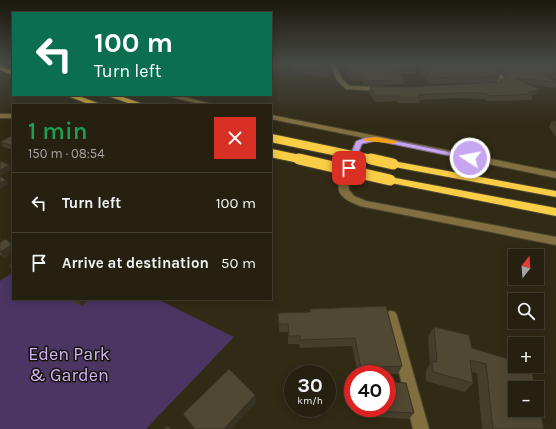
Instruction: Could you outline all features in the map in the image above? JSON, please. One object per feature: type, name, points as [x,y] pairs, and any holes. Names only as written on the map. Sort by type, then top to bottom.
[{"type":"highway","points":[[72,96],[96,104]]},
{"type":"highway","points":[[112,96],[139,104]]},
{"type":"highway","points":[[272,138],[393,164],[556,194]]},
{"type":"highway","points":[[272,153],[390,180],[556,212]]},
{"type":"street","points":[[343,83],[348,88],[387,88]]},
{"type":"street","points":[[489,85],[497,83]]},
{"type":"street","points":[[172,96],[208,104]]},
{"type":"street","points":[[0,116],[12,116]]},
{"type":"street","points":[[272,117],[556,175]]},
{"type":"street","points":[[377,139],[364,140],[359,143],[344,181],[344,191],[357,202],[556,241]]},
{"type":"street","points":[[391,316],[422,429]]},
{"type":"green space","name":"Eden Park & Garden","points":[[12,273],[12,300],[159,300],[234,337],[146,429],[0,429],[0,281]]},
{"type":"building","points":[[481,83],[526,83],[540,89],[528,92],[534,94],[489,96],[486,93],[455,93],[418,95],[420,98],[400,98],[399,96],[376,96],[370,87],[412,87]]},
{"type":"building","points":[[12,136],[12,146],[0,142]]},
{"type":"building","points":[[0,161],[10,165],[0,170]]},
{"type":"building","points":[[0,176],[6,180],[0,183]]},
{"type":"building","points":[[5,239],[12,245],[0,252],[0,243]]},
{"type":"building","points":[[386,306],[402,366],[360,365],[355,338],[300,340],[300,336],[289,336],[288,324],[279,324],[278,313],[311,312],[310,309]]},
{"type":"building","points":[[434,327],[469,335],[472,348],[508,359],[508,373],[532,373],[534,381],[508,381],[508,417],[542,417],[544,429],[493,429],[486,364],[470,360],[473,383],[433,372],[432,361],[437,362]]},
{"type":"building","points":[[229,369],[255,395],[224,429],[195,429],[183,414]]},
{"type":"building","points":[[396,382],[406,383],[414,413],[396,412]]},
{"type":"building","points":[[168,426],[171,429],[164,429]]},
{"type":"slow traffic","points":[[366,140],[377,139],[394,142]]},
{"type":"route","points":[[349,168],[359,143],[364,140],[377,139],[470,158]]}]
